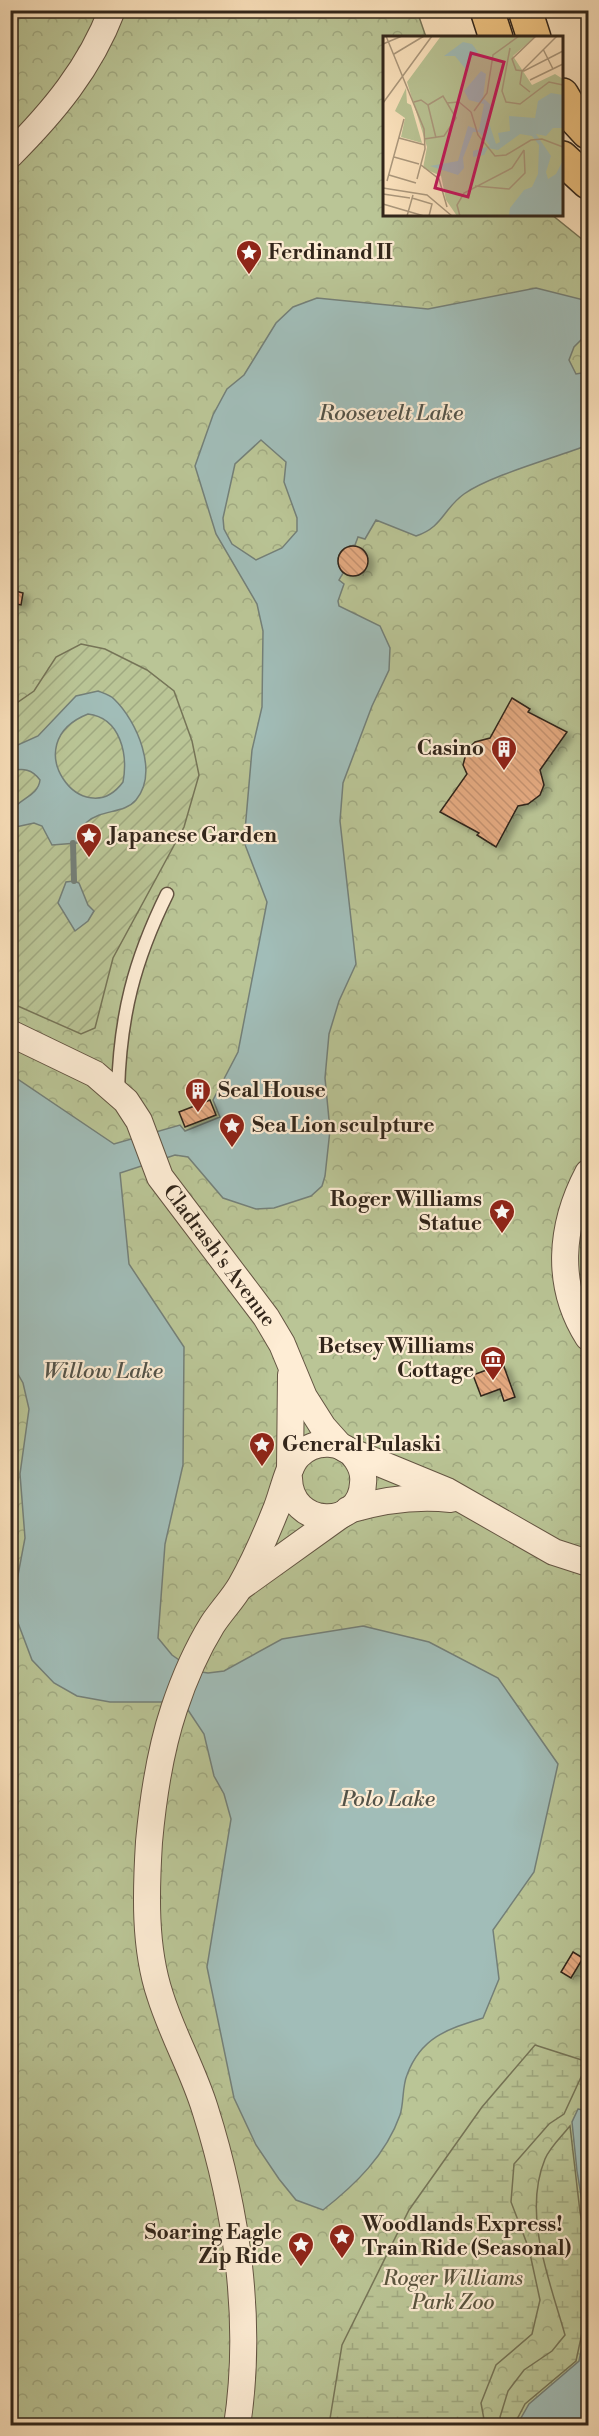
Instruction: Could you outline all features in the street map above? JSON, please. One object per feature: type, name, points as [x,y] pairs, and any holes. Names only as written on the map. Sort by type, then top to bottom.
[{"type":"highway","points":[[487,10],[495,36]]},
{"type":"highway","points":[[525,10],[533,36]]},
{"type":"highway","points":[[563,98],[576,119],[588,132]]},
{"type":"highway","points":[[563,160],[588,182]]},
{"type":"street","points":[[10,155],[73,84],[97,46],[112,10]]},
{"type":"street","name":"Cladrash's Avenue","points":[[10,1033],[95,1074],[118,1091],[134,1111],[155,1164],[179,1205],[275,1330],[291,1372],[310,1408],[342,1447]]},
{"type":"street","points":[[588,1173],[570,1216],[564,1251],[571,1298],[588,1337]]},
{"type":"street","name":"Cladrash's Avenue","points":[[289,1474],[291,1372]]},
{"type":"street","points":[[237,2426],[244,2350],[240,2286],[228,2195],[204,2105],[160,1995],[151,1954],[148,1895],[149,1841],[158,1776],[171,1719],[194,1656],[239,1588],[299,1455],[313,1445],[332,1444],[342,1447],[417,1477],[469,1502],[554,1552],[588,1563]]},
{"type":"street","points":[[239,1588],[345,1513],[358,1500],[363,1481],[357,1460],[342,1447]]},
{"type":"street","points":[[289,1474],[291,1495],[302,1509],[325,1518],[373,1503],[409,1498],[436,1497],[469,1502]]},
{"type":"lane","points":[[118,1091],[120,1041],[129,989],[147,938],[167,894]]},
{"type":"green space","name":"Roger Williams Park Zoo","points":[[11,11],[417,11],[426,36],[383,36],[383,216],[553,216],[588,244],[588,2425],[11,2426]]},
{"type":"green space","name":"Japanese Garden","points":[[81,644],[105,649],[147,670],[174,691],[192,741],[199,775],[184,827],[113,958],[95,1028],[81,1034],[11,1003],[11,707],[34,691],[56,657]]},
{"type":"green space","name":"Roger Williams Park Zoo","points":[[535,2045],[588,2062],[564,2114],[549,2124],[514,2164],[511,2202],[529,2249],[540,2300],[532,2334],[496,2365],[481,2403],[485,2425],[329,2425],[342,2345],[409,2210],[482,2107]]},
{"type":"green space","points":[[570,2126],[580,2212],[588,2256],[588,2305],[576,2361],[525,2404],[514,2425],[502,2425],[500,2417],[508,2391],[524,2370],[552,2351],[565,2335],[541,2248],[536,2203],[545,2159]]},
{"type":"water","points":[[536,288],[588,301],[588,333],[574,347],[569,360],[576,374],[588,372],[588,445],[476,487],[457,500],[432,528],[416,536],[376,520],[365,539],[358,537],[355,545],[345,548],[339,555],[338,563],[343,573],[339,580],[344,584],[338,601],[339,606],[380,626],[390,648],[389,670],[372,706],[343,783],[340,821],[356,964],[339,1001],[329,1034],[325,1078],[330,1130],[322,1186],[311,1196],[274,1208],[256,1209],[223,1198],[188,1157],[175,1155],[120,1173],[129,1264],[184,1347],[183,1465],[165,1544],[158,1638],[172,1655],[195,1671],[208,1673],[224,1671],[282,1639],[363,1626],[429,1642],[498,1678],[558,1764],[534,1872],[493,1930],[499,1979],[483,2018],[437,2036],[420,2052],[407,2075],[400,2115],[387,2143],[358,2180],[323,2210],[296,2200],[279,2179],[256,2145],[234,2098],[207,1967],[231,1819],[224,1794],[214,1776],[204,1734],[184,1704],[110,1702],[77,1696],[54,1683],[32,1660],[12,1607],[25,1538],[20,1474],[29,1409],[23,1383],[11,1362],[10,1074],[114,1144],[180,1125],[185,1131],[220,1117],[213,1100],[238,1052],[267,902],[244,842],[252,750],[262,707],[263,631],[257,604],[216,534],[195,466],[213,415],[227,389],[244,375],[276,323],[293,307],[317,298],[428,309]],"holes":[[[261,440],[286,462],[284,482],[297,518],[297,531],[282,548],[256,560],[232,544],[224,529],[223,518],[235,464]]]},
{"type":"water","name":"Japanese Garden","points":[[98,691],[112,698],[122,709],[137,733],[142,747],[146,776],[143,789],[131,804],[125,808],[99,815],[87,822],[77,843],[52,845],[42,826],[34,823],[11,828],[10,813],[36,790],[40,780],[27,770],[11,771],[11,748],[38,736],[76,696]],"holes":[[[88,714],[99,717],[115,730],[120,739],[124,761],[123,782],[107,795],[91,798],[75,791],[63,779],[56,762],[57,744],[67,727]]]},
{"type":"water","points":[[66,882],[79,883],[88,905],[94,911],[88,921],[75,931],[58,903]]},
{"type":"water","points":[[578,2109],[588,2111],[588,2238],[572,2122]]},
{"type":"water","points":[[588,2316],[588,2425],[517,2425],[529,2404],[579,2361]]},
{"type":"building","points":[[353,546],[364,550],[368,561],[364,572],[353,576],[342,572],[338,561],[342,550]]},
{"type":"building","points":[[12,590],[23,593],[21,605],[10,603]]},
{"type":"building","name":"Casino","points":[[512,698],[530,709],[528,712],[567,732],[540,770],[544,785],[540,795],[528,804],[518,806],[496,847],[477,835],[479,833],[440,812],[467,774],[463,765],[467,750],[475,742],[490,738]]},
{"type":"building","name":"Seal House","points":[[210,1100],[216,1115],[185,1127],[179,1112]]},
{"type":"building","name":"Betsey Williams Cottage","points":[[503,1364],[515,1397],[504,1401],[500,1389],[481,1396],[473,1375]]},
{"type":"building","points":[[573,1952],[583,1958],[571,1978],[561,1972]]},
{"type":"waterway","points":[[73,843],[74,881]]},
{"type":"place","name":"Ferdinand II","points":[[249,276]]},
{"type":"place","name":"Casino","points":[[504,772]]},
{"type":"place","name":"Japanese Garden","points":[[89,859]]},
{"type":"place","name":"Seal House","points":[[198,1114]]},
{"type":"place","name":"Sea Lion sculpture","points":[[232,1149]]},
{"type":"place","name":"Roger Williams Statue","points":[[502,1235]]},
{"type":"place","name":"Betsey Williams Cottage","points":[[493,1382]]},
{"type":"place","name":"General Pulaski","points":[[262,1468]]},
{"type":"place","name":"Woodlands Express! Train Ride (Seasonal)","points":[[342,2260]]},
{"type":"place","name":"Soaring Eagle Zip Ride","points":[[301,2268]]},
{"type":"water label","name":"Roosevelt Lake","points":[[391,413]]},
{"type":"water label","name":"Willow Lake","points":[[103,1371]]},
{"type":"water label","name":"Polo Lake","points":[[388,1799]]}]
